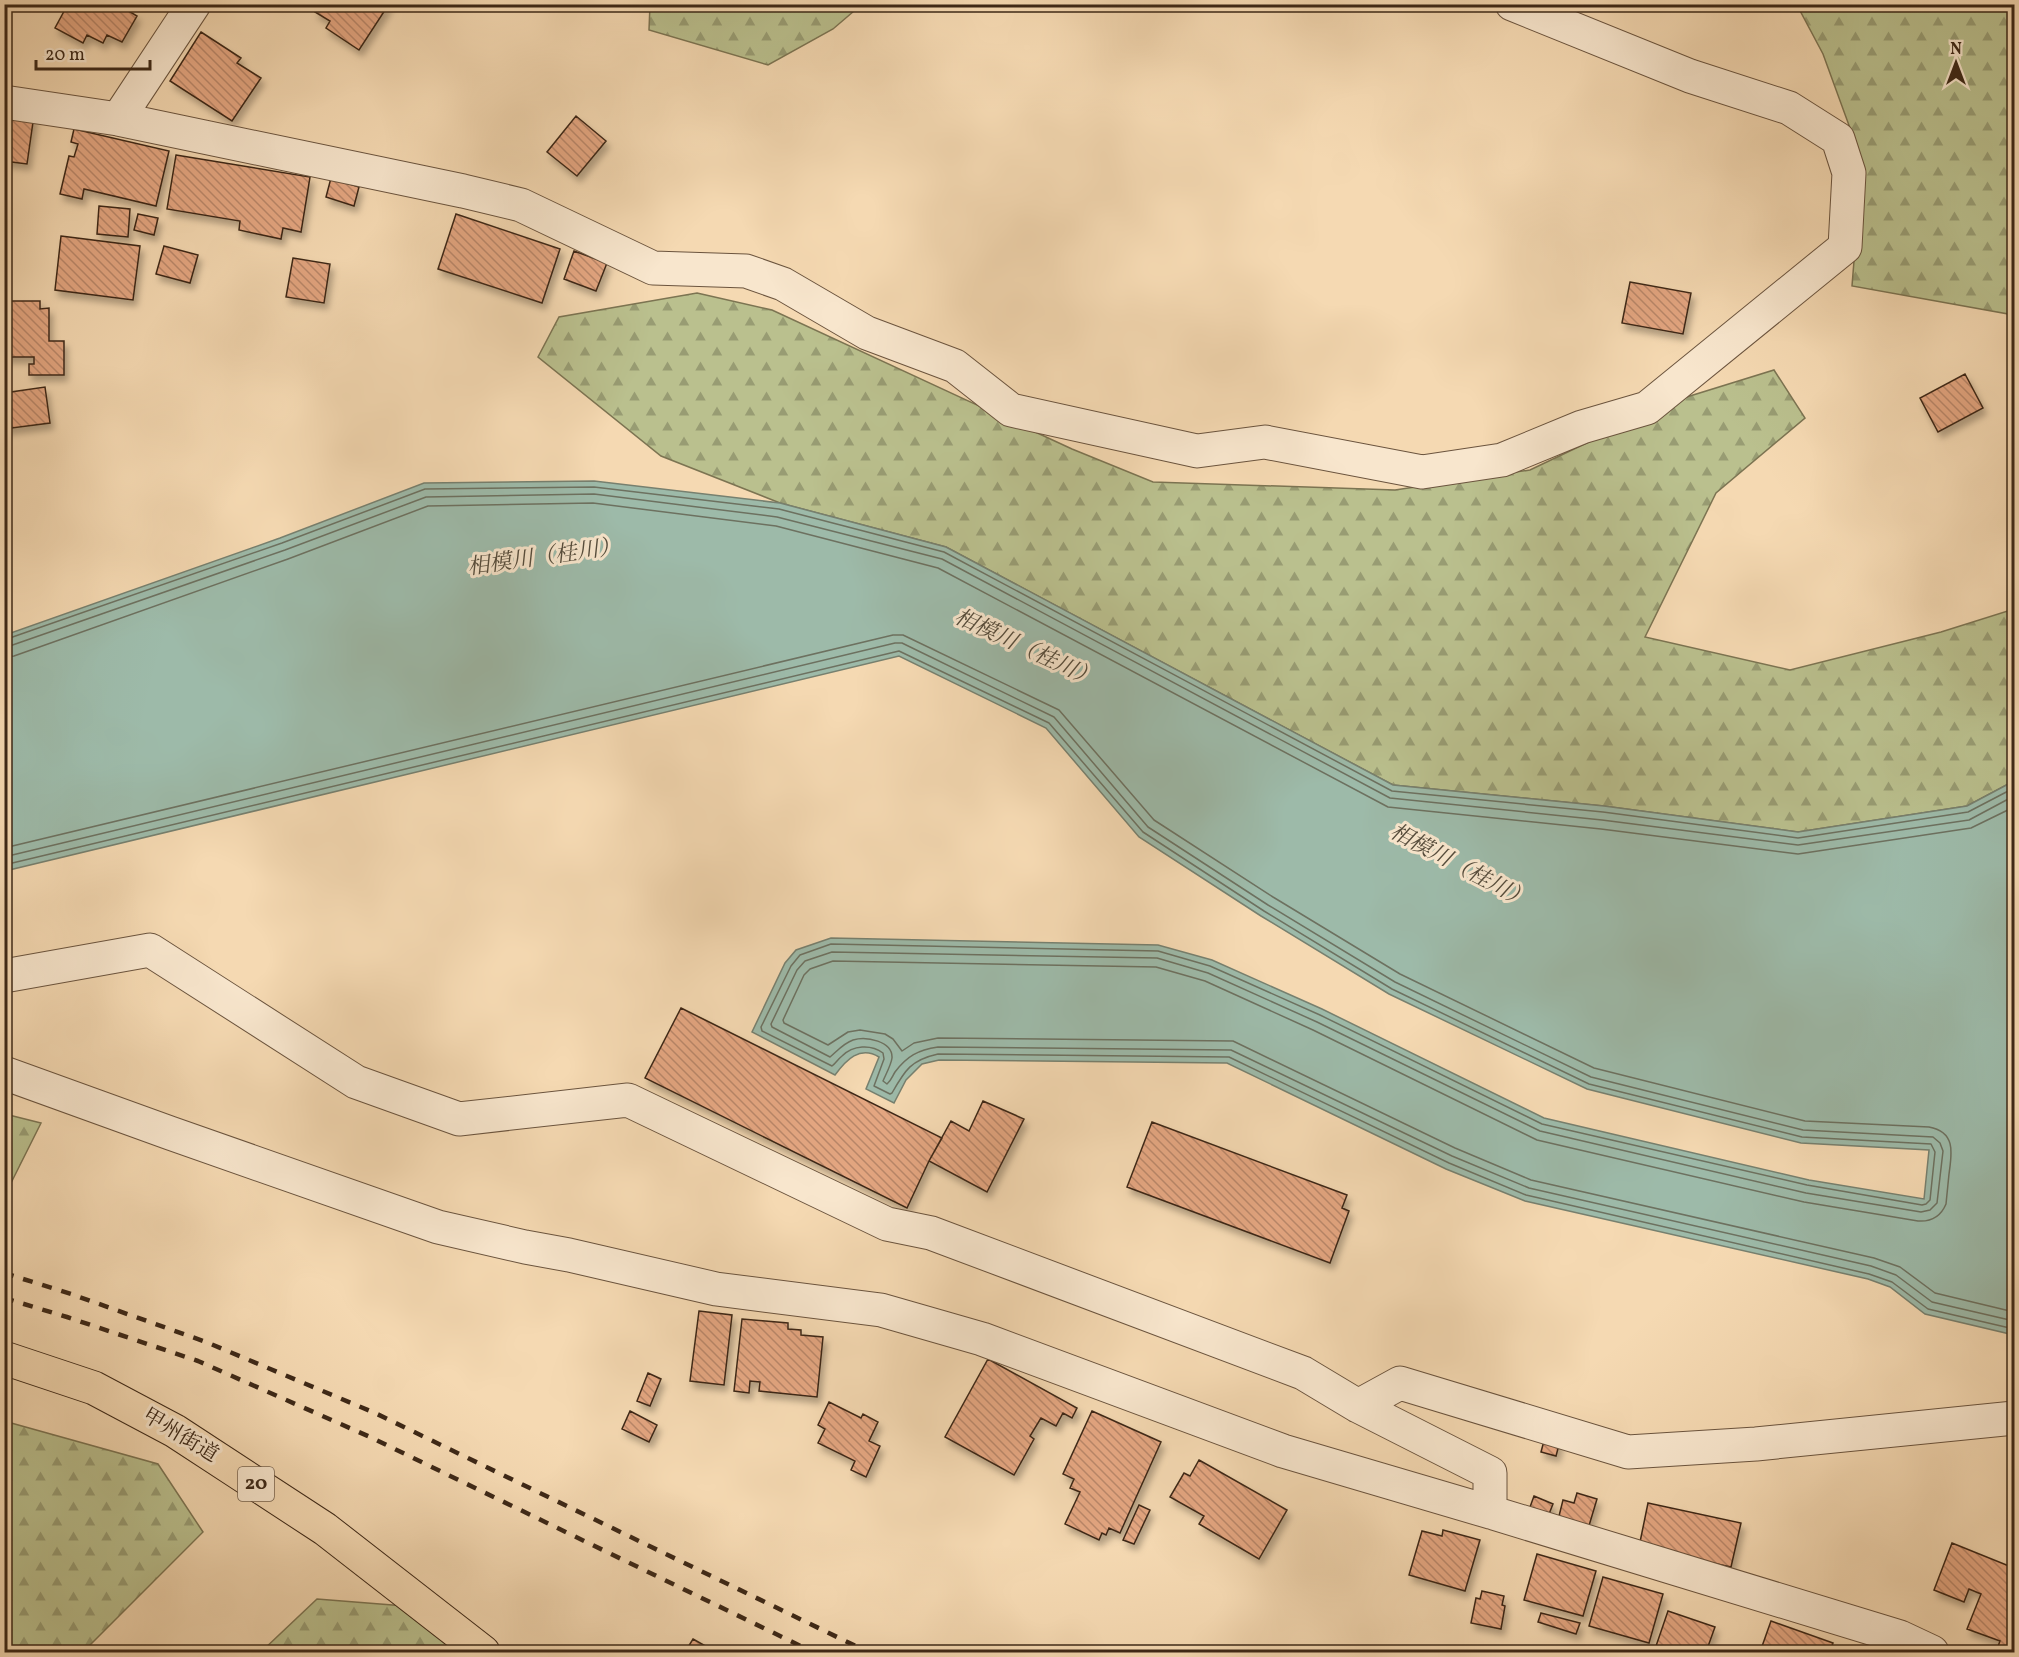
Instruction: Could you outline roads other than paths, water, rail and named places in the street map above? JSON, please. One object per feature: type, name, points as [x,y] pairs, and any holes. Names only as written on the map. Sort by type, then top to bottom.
[{"type":"highway","name":"甲州街道","points":[[4,1358],[94,1388],[175,1431],[325,1530],[483,1653]]},
{"type":"street","points":[[118,119],[194,4]]},
{"type":"street","points":[[4,102],[118,119],[521,205],[653,268],[746,271],[783,284],[867,333],[955,366],[1011,410],[1197,451],[1265,442],[1422,472],[1502,460],[1582,427],[1647,408],[1845,247],[1849,173],[1838,139],[1790,108],[1690,76],[1512,4]]},
{"type":"street","points":[[4,976],[150,950],[356,1082],[459,1119],[628,1100],[887,1224],[931,1233],[1303,1373],[1358,1406],[1490,1473],[1490,1512]]},
{"type":"street","points":[[4,1073],[438,1227],[716,1289],[880,1310],[982,1339],[1283,1451],[1900,1637],[1932,1653]]},
{"type":"street","points":[[1358,1406],[1400,1383],[1628,1452],[1756,1444],[2014,1418]]},
{"type":"water","name":"相模川（桂川）","points":[[594,481],[780,503],[946,547],[1393,785],[1604,806],[1798,832],[1967,806],[2014,781],[2014,1335],[1925,1314],[1890,1287],[1868,1279],[1525,1201],[1446,1169],[1227,1063],[939,1060],[922,1064],[906,1080],[894,1103],[866,1089],[879,1057],[860,1053],[844,1064],[835,1075],[752,1032],[785,963],[796,950],[831,938],[1158,945],[1212,960],[1322,1009],[1544,1118],[1809,1180],[1924,1199],[1929,1150],[1801,1143],[1587,1089],[1389,994],[1261,916],[1139,837],[1046,728],[899,656],[5,871],[5,635],[280,538],[424,483]]},
{"type":"railway","points":[[4,1273],[206,1342],[375,1413],[868,1652]]},
{"type":"railway","points":[[4,1298],[198,1361],[370,1437],[813,1652]]}]
